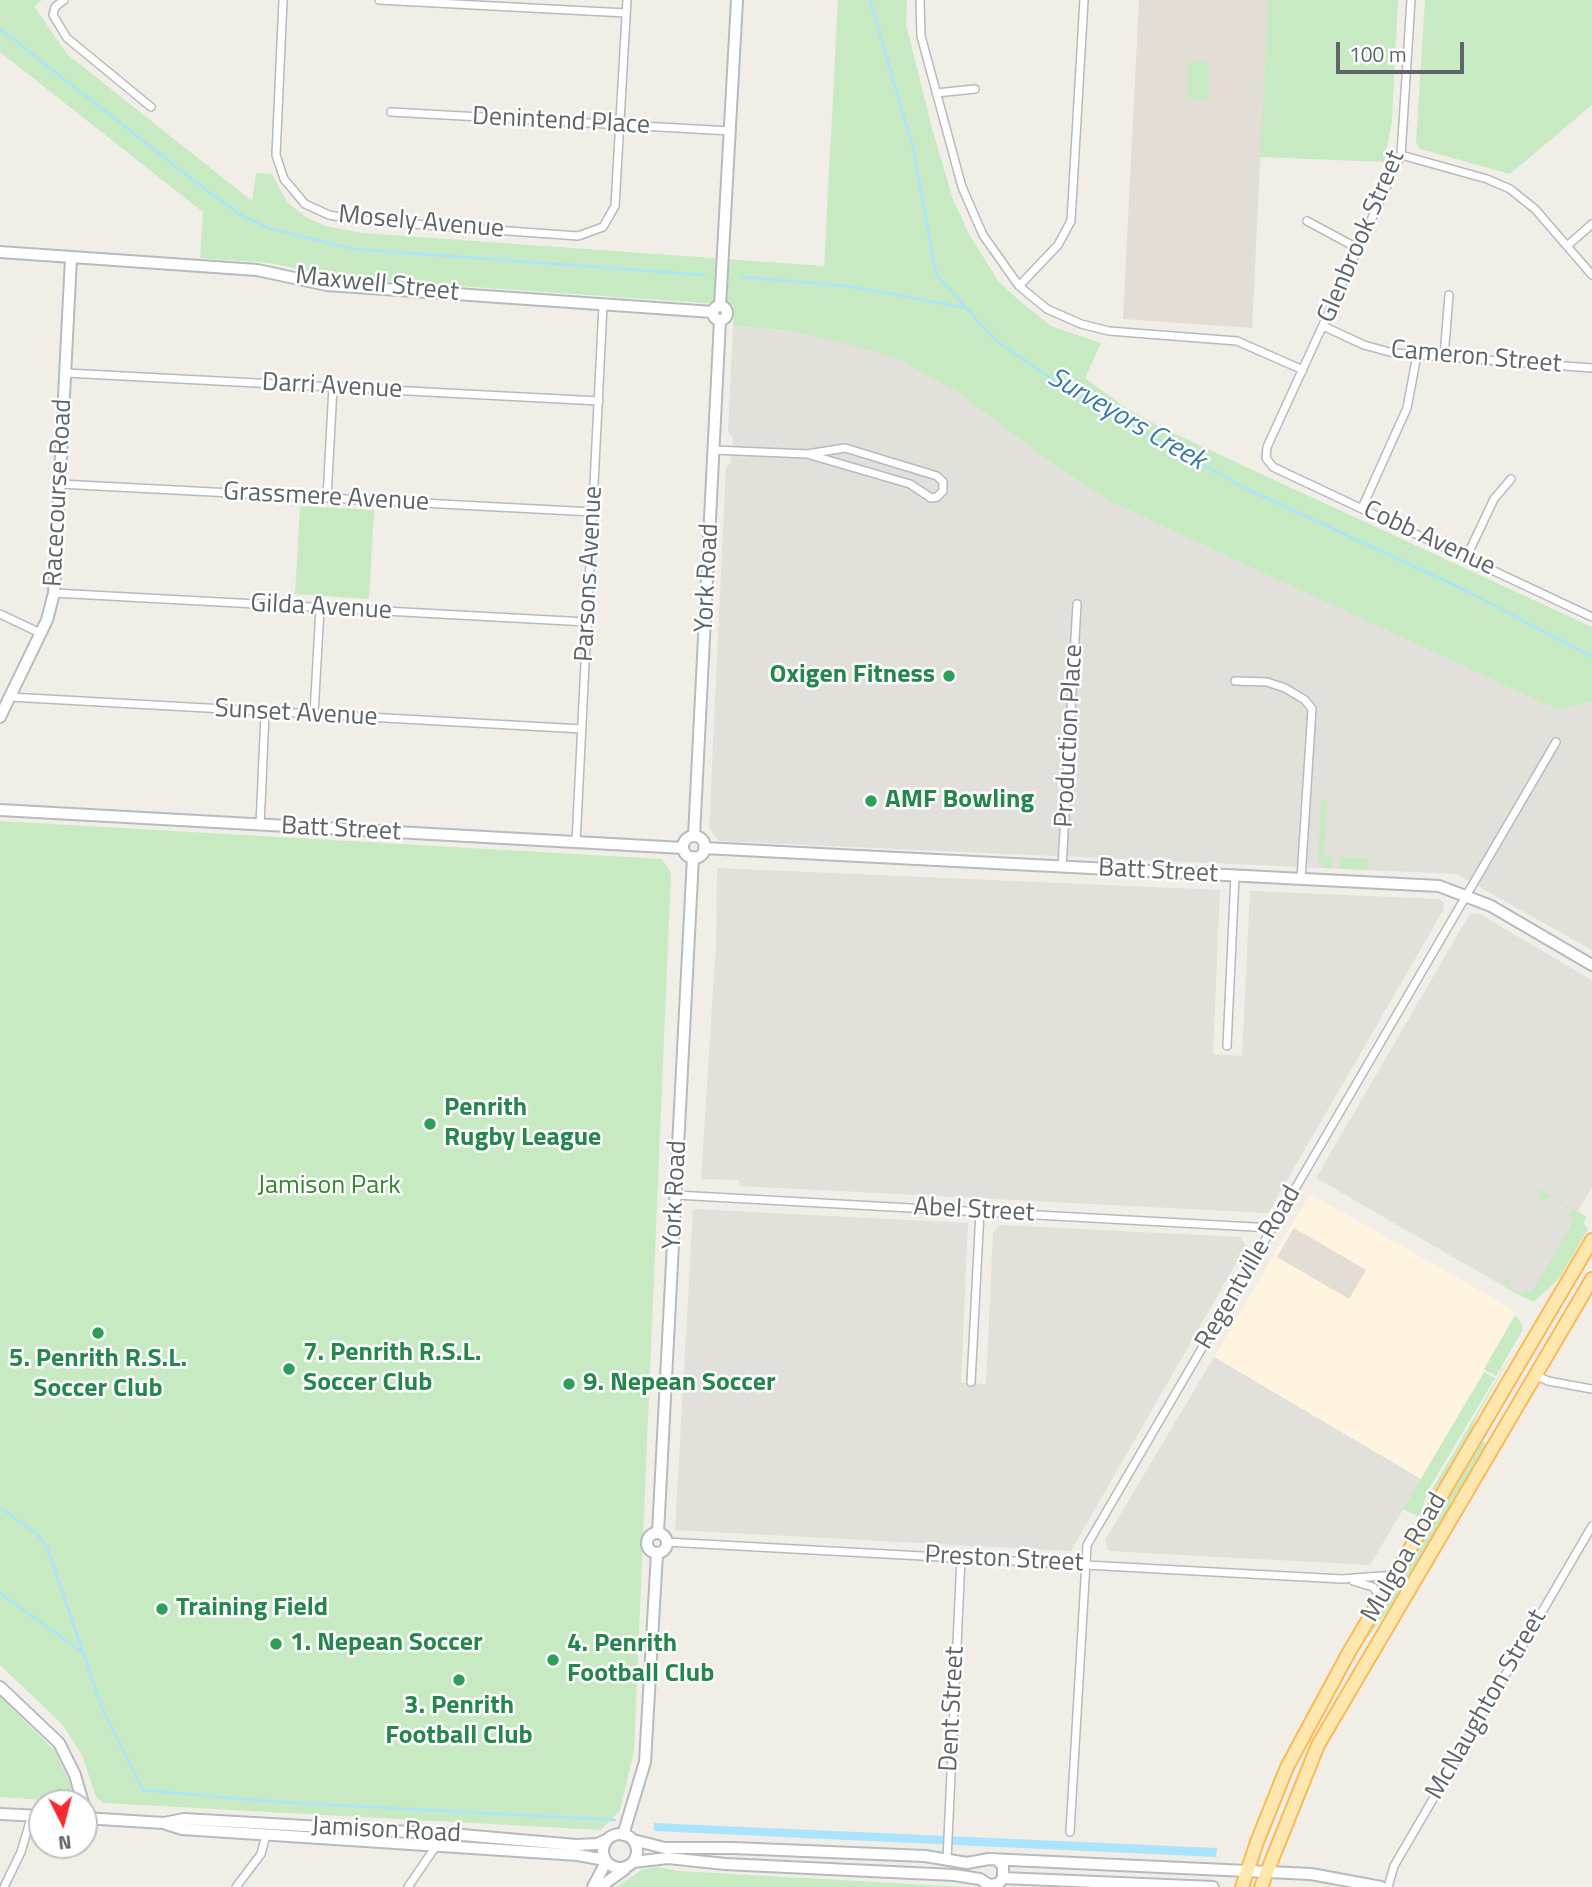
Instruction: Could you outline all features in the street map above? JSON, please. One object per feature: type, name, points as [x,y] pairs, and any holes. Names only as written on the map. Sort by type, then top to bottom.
[{"type":"main road","name":"Mulgoa Road","points":[[1242,1887],[1287,1767],[1395,1575],[1592,1240]]},
{"type":"main road","name":"Mulgoa Road","points":[[1261,1887],[1318,1745],[1592,1279]]},
{"type":"street","points":[[64,0],[53,12],[54,20],[72,44],[152,107]]},
{"type":"street","name":"Mosely Avenue","points":[[283,0],[277,160],[284,179],[299,198],[329,215],[357,220],[589,235],[603,228],[614,211],[627,0]]},
{"type":"street","points":[[379,0],[626,13]]},
{"type":"street","name":"York Road","points":[[694,836],[714,450],[718,313],[737,0]]},
{"type":"street","points":[[920,0],[920,29],[967,200],[999,261],[1019,286],[1047,309],[1081,324],[1110,331],[1237,341],[1303,370]]},
{"type":"street","points":[[1019,286],[1058,245],[1071,221],[1084,0]]},
{"type":"street","name":"Glenbrook Street","points":[[1267,461],[1267,447],[1401,155],[1411,0]]},
{"type":"street","points":[[936,93],[975,89]]},
{"type":"street","name":"Denintend Place","points":[[391,113],[731,131]]},
{"type":"street","points":[[1401,155],[1503,185],[1535,209],[1592,275]]},
{"type":"street","points":[[1307,221],[1359,249]]},
{"type":"street","points":[[1567,246],[1592,224]]},
{"type":"street","name":"Maxwell Street","points":[[0,252],[257,271],[327,285],[718,313]]},
{"type":"street","name":"Racecourse Road","points":[[0,717],[40,633],[54,593],[71,258]]},
{"type":"street","points":[[1444,357],[1449,295]]},
{"type":"street","name":"Parsons Avenue","points":[[576,843],[603,305]]},
{"type":"street","name":"Cameron Street","points":[[1323,327],[1377,350],[1592,368]]},
{"type":"street","points":[[1362,508],[1407,408],[1417,355]]},
{"type":"street","name":"Darri Avenue","points":[[66,373],[598,401]]},
{"type":"street","points":[[327,498],[333,387]]},
{"type":"street","points":[[714,450],[807,454],[845,448],[937,476],[943,482],[943,491],[937,497],[931,498],[910,484],[807,454]]},
{"type":"street","name":"Cobb Avenue","points":[[1267,461],[1273,467],[1592,617]]},
{"type":"street","points":[[1467,556],[1493,499],[1511,479]]},
{"type":"street","name":"Grassmere Avenue","points":[[60,484],[593,512]]},
{"type":"street","name":"Gilda Avenue","points":[[54,593],[587,622]]},
{"type":"street","name":"Production Place","points":[[1062,867],[1077,604]]},
{"type":"street","points":[[314,715],[320,608]]},
{"type":"street","points":[[0,614],[40,633]]},
{"type":"street","points":[[1235,681],[1267,682],[1285,688],[1306,700],[1312,709],[1301,879]]},
{"type":"street","name":"Sunset Avenue","points":[[10,697],[582,729]]},
{"type":"street","points":[[260,826],[265,713]]},
{"type":"street","name":"Regentville Road","points":[[1070,1832],[1087,1545],[1556,742]]},
{"type":"street","name":"Batt Street","points":[[0,810],[683,848]]},
{"type":"street","points":[[694,836],[701,838],[705,848],[702,854],[693,857],[683,848],[686,839],[694,836]]},
{"type":"street","name":"Batt Street","points":[[705,848],[1429,885],[1466,894],[1592,965]]},
{"type":"street","name":"York Road","points":[[628,1838],[645,1762],[657,1553],[649,1549],[647,1541],[662,1538],[693,857]]},
{"type":"street","points":[[1227,1046],[1236,876]]},
{"type":"street","name":"Abel Street","points":[[677,1195],[1272,1228]]},
{"type":"street","points":[[971,1382],[980,1212]]},
{"type":"street","points":[[1535,1375],[1548,1381],[1592,1389]]},
{"type":"street","name":"McNaughton Street","points":[[1388,1887],[1394,1866],[1592,1526]]},
{"type":"street","points":[[657,1553],[665,1548],[662,1538]]},
{"type":"street","name":"Preston Street","points":[[662,1538],[961,1558],[1342,1578],[1395,1575]]},
{"type":"street","name":"Dent Street","points":[[947,1860],[961,1558]]},
{"type":"street","name":"Preston Street","points":[[1342,1578],[1373,1587],[1382,1598]]},
{"type":"street","points":[[0,1687],[59,1743],[75,1774],[79,1789]]},
{"type":"street","points":[[0,1814],[28,1815]]},
{"type":"street","name":"Jamison Road","points":[[98,1819],[164,1823],[182,1829],[578,1855],[605,1861]]},
{"type":"street","name":"Jamison Road","points":[[164,1823],[184,1819],[576,1845],[597,1844],[608,1839]]},
{"type":"street","points":[[236,1887],[261,1854],[266,1835]]},
{"type":"street","points":[[4,1887],[28,1837]]},
{"type":"street","points":[[593,1887],[605,1861],[603,1849],[608,1839],[628,1838],[665,1848],[733,1848],[1339,1877],[1381,1887]]},
{"type":"street","points":[[600,1887],[630,1865],[637,1853],[628,1838]]},
{"type":"street","points":[[408,1887],[436,1846]]},
{"type":"street","points":[[605,1861],[615,1868],[668,1858],[725,1864],[954,1875],[984,1884],[998,1884],[1003,1878],[1004,1870],[997,1860]]},
{"type":"street","points":[[983,1862],[978,1868],[984,1884]]},
{"type":"street","points":[[1003,1878],[1213,1887]]},
{"type":"shaded area","points":[[1139,0],[1268,0],[1252,328],[1123,319]]},
{"type":"shaded area","points":[[733,326],[798,332],[867,347],[900,360],[950,387],[1054,465],[1113,503],[1558,710],[1592,701],[1592,950],[1456,874],[719,841],[709,828],[726,467],[731,462],[733,437],[728,432]]},
{"type":"shaded area","points":[[717,868],[1220,890],[1213,1054],[1242,1056],[1250,891],[1439,899],[1444,903],[1444,909],[1268,1213],[740,1186],[739,1180],[701,1179],[716,945]]},
{"type":"shaded area","points":[[1478,913],[1592,980],[1592,1187],[1578,1211],[1587,1217],[1535,1301],[1505,1287],[1316,1178],[1469,915]]},
{"type":"shaded area","points":[[1310,1194],[1504,1304],[1517,1316],[1421,1479],[1214,1357]]},
{"type":"shaded area","points":[[693,1209],[968,1223],[961,1383],[986,1384],[993,1232],[1000,1225],[1240,1237],[1246,1246],[1071,1551],[675,1530]]},
{"type":"shaded area","points":[[1294,1228],[1366,1270],[1349,1299],[1277,1257]]},
{"type":"shaded area","points":[[1214,1357],[1421,1479],[1370,1565],[1108,1551],[1105,1540]]},
{"type":"green space","points":[[0,0],[42,0],[34,6],[67,54],[252,201],[256,173],[272,174],[287,202],[306,217],[325,226],[363,233],[824,266],[838,0],[907,0],[906,24],[933,132],[953,199],[969,234],[999,282],[1021,302],[1051,326],[1101,343],[1085,378],[1126,408],[1160,427],[1592,627],[1592,701],[1558,710],[1547,705],[1113,503],[1054,465],[954,390],[900,360],[857,346],[791,331],[733,326],[734,305],[342,278],[270,263],[200,258],[203,212],[0,52]]},
{"type":"green space","points":[[1268,0],[1398,0],[1392,121],[1384,162],[1260,157]]},
{"type":"green space","points":[[1425,0],[1592,0],[1592,105],[1510,174],[1420,149],[1416,142]]},
{"type":"green space","points":[[1189,61],[1209,62],[1207,100],[1187,99]]},
{"type":"green space","points":[[300,506],[374,510],[369,599],[295,594]]},
{"type":"green space","points":[[1321,800],[1327,800],[1324,856],[1332,857],[1332,868],[1324,868],[1318,860]]},
{"type":"green space","name":"Jamison Park","points":[[0,821],[662,859],[671,873],[634,1751],[620,1810],[601,1830],[103,1803],[98,1799],[98,1789],[93,1789],[82,1755],[62,1724],[0,1665]]},
{"type":"green space","points":[[1340,857],[1368,858],[1367,870],[1340,869]]},
{"type":"green space","points":[[1535,1187],[1586,1217],[1583,1223],[1588,1229],[1558,1280],[1533,1302],[1506,1288],[1504,1282],[1507,1278],[1511,1279],[1508,1286],[1522,1294],[1526,1289],[1532,1292],[1574,1220],[1569,1216],[1571,1210],[1549,1196],[1544,1202]]},
{"type":"green space","points":[[1515,1315],[1522,1324],[1522,1331],[1496,1376],[1484,1369]]},
{"type":"green space","points":[[1515,1348],[1475,1420],[1468,1442],[1425,1514],[1429,1495]]},
{"type":"green space","points":[[1484,1372],[1495,1378],[1427,1492],[1421,1514],[1417,1516],[1403,1509]]},
{"type":"green space","points":[[1480,1441],[1489,1444],[1401,1592],[1368,1637],[1365,1635]]},
{"type":"green space","points":[[0,1697],[54,1750],[72,1789],[28,1789],[28,1799],[0,1797]]},
{"type":"green space","points":[[657,1867],[679,1871],[965,1887],[617,1887],[641,1870]]},
{"type":"water","points":[[654,1823],[1217,1848],[1216,1857],[654,1831]]},
{"type":"waterway","name":"Surveyors Creek","points":[[870,0],[913,148],[936,274],[995,340],[1065,388],[1245,488],[1465,590],[1592,657]]},
{"type":"waterway","points":[[0,29],[206,190],[241,215],[268,228],[353,249],[705,275]]},
{"type":"waterway","points":[[742,277],[847,286],[967,308]]},
{"type":"waterway","points":[[0,1508],[36,1533],[47,1547],[102,1708],[143,1790],[278,1802],[615,1820]]},
{"type":"waterway","points":[[0,1593],[82,1652]]},
{"type":"place","name":"Oxigen Fitness","points":[[949,676]]},
{"type":"place","name":"AMF Bowling","points":[[871,801]]},
{"type":"place","name":"Penrith Rugby League","points":[[430,1124]]},
{"type":"place","name":"5. Penrith R.S.L. Soccer Club","points":[[98,1333]]},
{"type":"place","name":"7. Penrith R.S.L. Soccer Club","points":[[289,1369]]},
{"type":"place","name":"9. Nepean Soccer","points":[[569,1384]]},
{"type":"place","name":"Training Field","points":[[162,1609]]},
{"type":"place","name":"1. Nepean Soccer","points":[[276,1644]]},
{"type":"place","name":"4. Penrith Football Club","points":[[553,1660]]},
{"type":"place","name":"3. Penrith Football Club","points":[[459,1680]]}]
